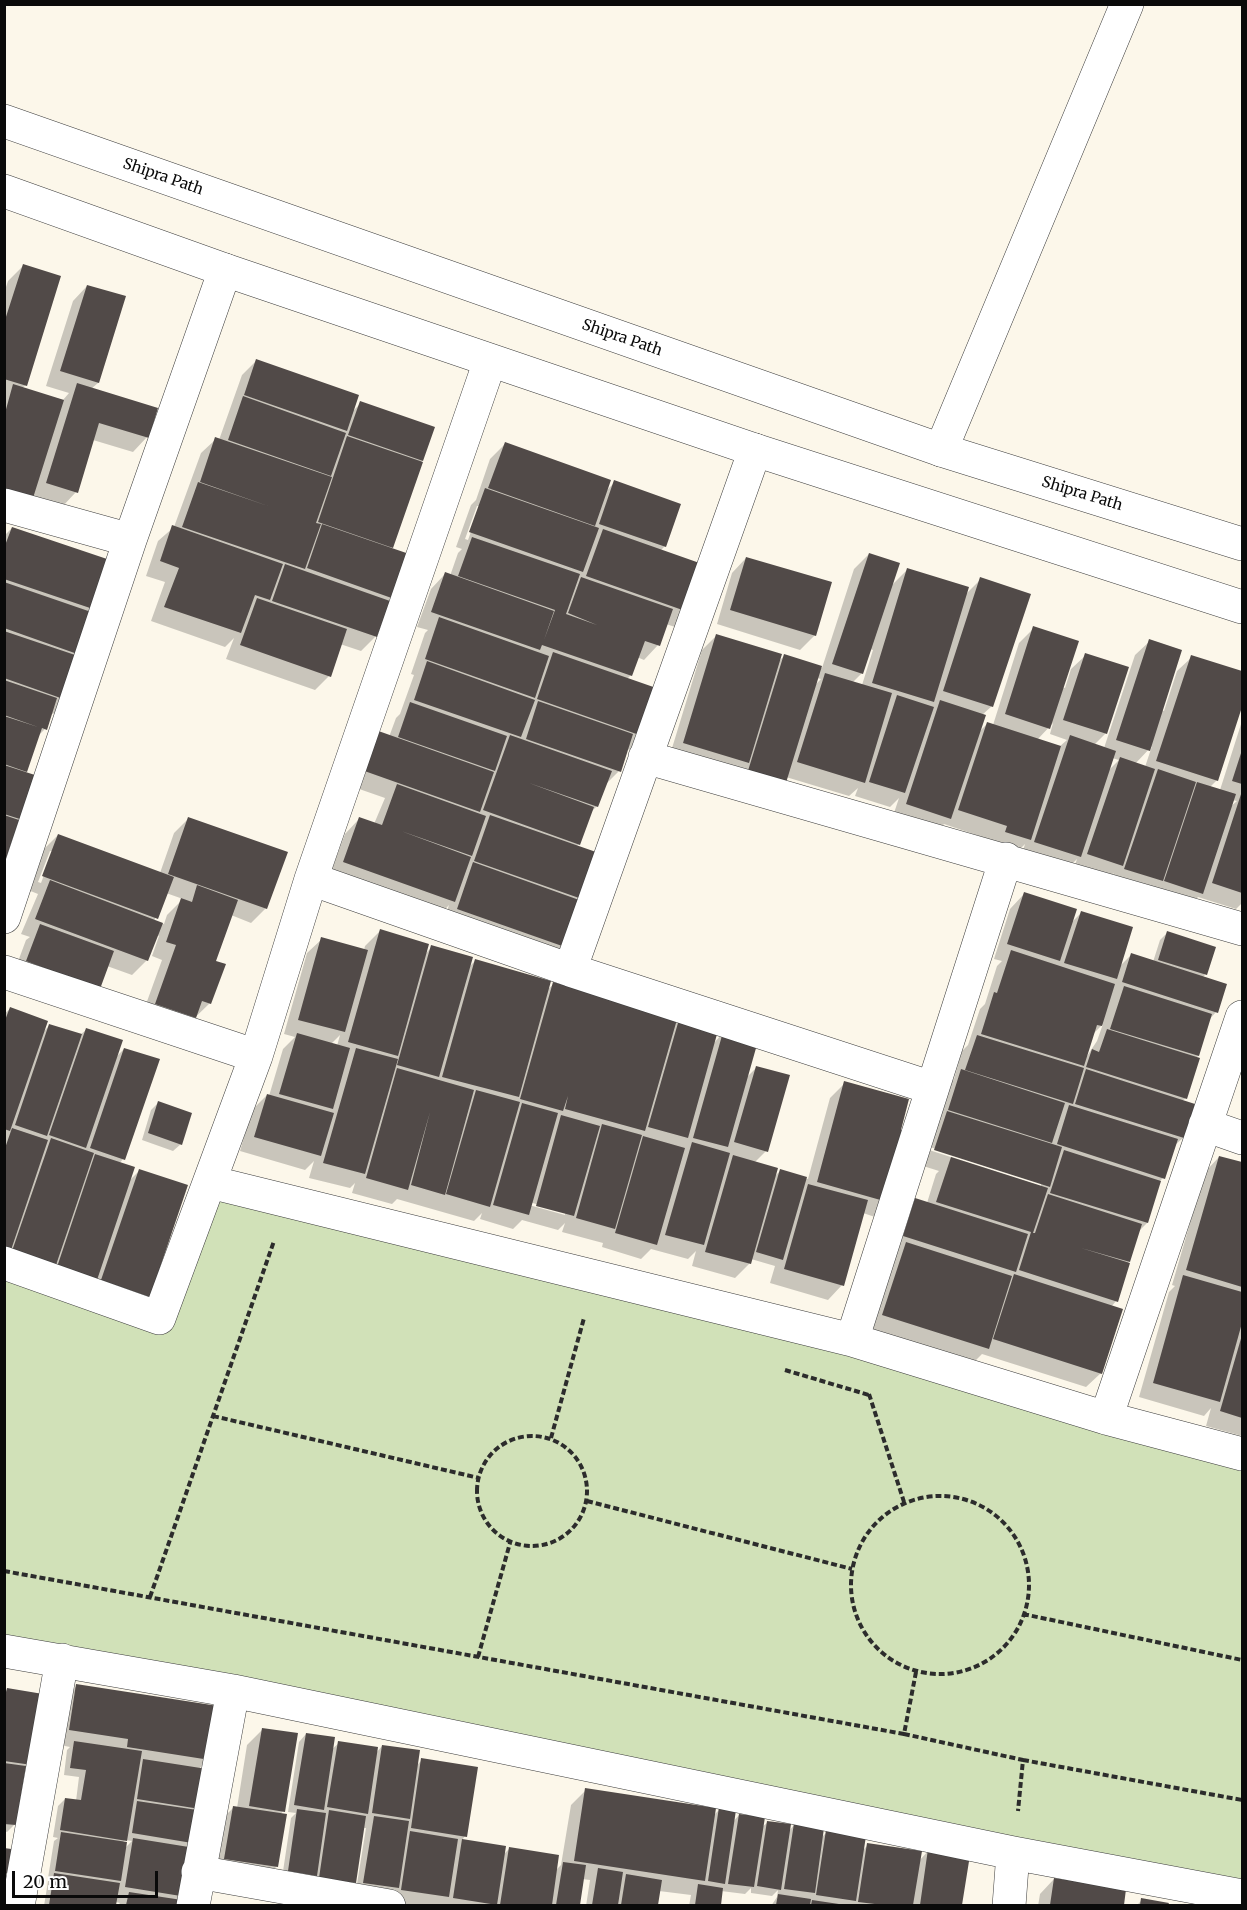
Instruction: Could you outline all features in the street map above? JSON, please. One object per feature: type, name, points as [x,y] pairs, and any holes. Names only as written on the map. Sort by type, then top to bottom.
[{"type":"street","points":[[941,450],[1127,4]]},
{"type":"street","name":"Shipra Path","points":[[4,121],[941,450],[1242,544]]},
{"type":"street","points":[[4,191],[490,361],[755,450],[1242,608]]},
{"type":"street","points":[[4,917],[130,540],[225,270]]},
{"type":"street","points":[[4,1263],[159,1318],[256,1056],[311,879],[490,361]]},
{"type":"street","points":[[570,970],[755,450]]},
{"type":"street","points":[[4,505],[130,540]]},
{"type":"street","points":[[645,757],[1006,859],[1242,929]]},
{"type":"street","points":[[852,1340],[1006,859]]},
{"type":"street","points":[[311,879],[570,970],[932,1088]]},
{"type":"street","points":[[4,972],[256,1056]]},
{"type":"street","points":[[1106,1418],[1242,1017]]},
{"type":"street","points":[[1205,1125],[1242,1138]]},
{"type":"street","points":[[210,1182],[852,1340],[1106,1418],[1242,1454]]},
{"type":"street","points":[[4,1651],[232,1691],[1013,1853],[1191,1896],[1242,1896]]},
{"type":"street","points":[[18,1905],[17,1838],[62,1660]]},
{"type":"street","points":[[193,1905],[232,1691]]},
{"type":"street","points":[[1009,1905],[1013,1853]]},
{"type":"street","points":[[198,1872],[333,1901],[389,1905]]},
{"type":"path","points":[[150,1597],[275,1239]]},
{"type":"path","points":[[551,1438],[585,1312]]},
{"type":"path","points":[[852,1340],[904,1502]]},
{"type":"path","points":[[213,1416],[479,1478]]},
{"type":"path","points":[[533,1436],[551,1438],[568,1448],[580,1463],[587,1481],[587,1501],[582,1516],[572,1530],[558,1540],[543,1546],[526,1546],[510,1542],[486,1523],[479,1509],[477,1493],[479,1478],[486,1460],[498,1447],[515,1438],[533,1436]]},
{"type":"path","points":[[950,1494],[989,1509],[1013,1531],[1022,1546],[1030,1576],[1028,1601],[1017,1631],[995,1655],[968,1670],[948,1675],[916,1672],[896,1664],[863,1632],[851,1603],[849,1583],[852,1569],[855,1552],[868,1529],[904,1502],[950,1494]]},
{"type":"path","points":[[587,1501],[852,1569]]},
{"type":"path","points":[[478,1657],[510,1542]]},
{"type":"path","points":[[4,1571],[904,1734],[1023,1760],[1242,1800]]},
{"type":"path","points":[[1023,1614],[1242,1660]]},
{"type":"path","points":[[904,1734],[916,1672]]},
{"type":"path","points":[[1013,1853],[1023,1760]]},
{"type":"green space","points":[[210,1182],[1242,1454],[1242,1896],[5,1654],[4,1267],[159,1318]]},
{"type":"building","points":[[23,264],[61,276],[27,386],[4,379],[4,323]]},
{"type":"building","points":[[87,285],[126,296],[99,383],[60,371]]},
{"type":"building","points":[[256,359],[359,395],[347,431],[244,395]]},
{"type":"building","points":[[77,383],[158,408],[149,438],[99,423],[78,493],[46,483]]},
{"type":"building","points":[[13,384],[64,400],[33,498],[5,490],[5,413]]},
{"type":"building","points":[[243,396],[346,433],[331,476],[228,440]]},
{"type":"building","points":[[360,401],[435,427],[423,461],[348,435]]},
{"type":"building","points":[[347,436],[423,462],[393,548],[318,522]]},
{"type":"building","points":[[215,437],[332,477],[316,523],[321,524],[305,569],[182,527],[198,482],[268,506],[200,482]]},
{"type":"building","points":[[505,442],[611,480],[595,526],[488,488]]},
{"type":"building","points":[[614,480],[681,504],[666,547],[599,524]]},
{"type":"building","points":[[485,488],[599,528],[583,572],[469,532]]},
{"type":"building","points":[[322,524],[415,556],[400,601],[307,568]]},
{"type":"building","points":[[172,525],[283,564],[270,600],[255,595],[241,633],[164,607],[179,568],[160,561]]},
{"type":"building","points":[[12,527],[110,560],[93,609],[4,579],[4,548]]},
{"type":"building","points":[[603,529],[708,566],[691,613],[586,576]]},
{"type":"building","points":[[472,537],[580,574],[566,614],[597,625],[568,613],[581,577],[673,609],[660,646],[645,641],[632,676],[542,645],[540,650],[431,612],[445,572],[554,611],[544,640],[555,610],[458,576]]},
{"type":"building","points":[[869,553],[900,563],[863,674],[832,664]]},
{"type":"building","points":[[746,557],[832,582],[816,636],[730,610]]},
{"type":"building","points":[[285,564],[390,601],[377,637],[272,601]]},
{"type":"building","points":[[907,568],[969,587],[934,702],[872,683]]},
{"type":"building","points":[[980,577],[1031,594],[993,707],[943,691]]},
{"type":"building","points":[[4,582],[97,614],[83,656],[4,628]]},
{"type":"building","points":[[257,598],[347,629],[331,677],[240,645]]},
{"type":"building","points":[[439,617],[549,656],[535,698],[425,659]]},
{"type":"building","points":[[1033,626],[1079,641],[1050,729],[1005,714]]},
{"type":"building","points":[[4,631],[84,658],[69,701],[4,678]]},
{"type":"building","points":[[716,634],[782,654],[749,763],[683,743]]},
{"type":"building","points":[[1149,639],[1182,650],[1150,751],[1116,740]]},
{"type":"building","points":[[553,652],[662,690],[645,737],[537,699]]},
{"type":"building","points":[[1085,653],[1129,667],[1107,734],[1063,720]]},
{"type":"building","points":[[784,654],[822,666],[785,786],[747,774]]},
{"type":"building","points":[[1191,655],[1242,671],[1242,707],[1218,781],[1156,761]]},
{"type":"building","points":[[427,661],[535,700],[521,737],[414,700]]},
{"type":"building","points":[[825,673],[892,693],[865,783],[797,762]]},
{"type":"building","points":[[4,680],[57,698],[47,730],[42,728],[27,772],[4,764],[4,716],[38,727],[4,715]]},
{"type":"building","points":[[897,695],[934,707],[905,793],[869,782]]},
{"type":"building","points":[[940,700],[986,715],[951,819],[906,804]]},
{"type":"building","points":[[538,701],[633,734],[621,772],[526,739]]},
{"type":"building","points":[[410,702],[507,736],[495,771],[398,737]]},
{"type":"building","points":[[987,722],[1061,746],[1031,840],[1005,832],[1007,826],[958,810]]},
{"type":"building","points":[[370,728],[494,772],[480,812],[356,768]]},
{"type":"building","points":[[510,735],[612,771],[598,807],[529,783],[594,807],[580,845],[483,810]]},
{"type":"building","points":[[1070,735],[1116,751],[1081,857],[1034,842]]},
{"type":"building","points":[[1242,750],[1242,784],[1232,781]]},
{"type":"building","points":[[1120,757],[1155,769],[1123,866],[1087,854]]},
{"type":"building","points":[[4,765],[38,776],[23,820],[4,814]]},
{"type":"building","points":[[1158,769],[1196,782],[1163,881],[1124,869]]},
{"type":"building","points":[[1197,782],[1236,794],[1203,894],[1164,881]]},
{"type":"building","points":[[397,784],[486,816],[472,856],[401,831],[471,857],[455,902],[343,862],[359,817],[382,825]]},
{"type":"building","points":[[1242,791],[1242,893],[1212,883]]},
{"type":"building","points":[[4,815],[19,820],[5,862],[4,861]]},
{"type":"building","points":[[490,815],[596,852],[579,898],[474,861]]},
{"type":"building","points":[[188,817],[288,852],[267,909],[168,874]]},
{"type":"building","points":[[58,834],[174,877],[158,919],[42,876]]},
{"type":"building","points":[[473,862],[582,901],[565,947],[457,909]]},
{"type":"building","points":[[50,880],[163,923],[148,961],[35,919]]},
{"type":"building","points":[[197,885],[238,900],[216,961],[226,964],[211,1004],[202,1001],[196,1018],[155,1004],[176,945],[166,942],[181,898],[192,902]]},
{"type":"building","points":[[1024,892],[1077,909],[1060,961],[1007,944]]},
{"type":"building","points":[[1081,911],[1133,927],[1117,979],[1064,963]]},
{"type":"building","points":[[40,924],[114,951],[100,989],[26,961]]},
{"type":"building","points":[[380,929],[429,944],[398,1056],[348,1042]]},
{"type":"building","points":[[1167,931],[1216,947],[1207,975],[1158,960]]},
{"type":"building","points":[[321,937],[368,950],[345,1032],[298,1020]]},
{"type":"building","points":[[431,945],[473,957],[439,1077],[397,1065]]},
{"type":"building","points":[[1011,950],[1115,984],[1102,1026],[1097,1025],[1084,1066],[981,1034],[994,992],[997,993]]},
{"type":"building","points":[[1131,953],[1227,984],[1218,1013],[1122,982]]},
{"type":"building","points":[[475,959],[551,981],[519,1097],[442,1077]]},
{"type":"building","points":[[553,982],[678,1016],[645,1131],[565,1109],[568,1096],[563,1111],[520,1099]]},
{"type":"building","points":[[1124,986],[1212,1014],[1199,1056],[1110,1029]]},
{"type":"building","points":[[10,1007],[48,1021],[10,1131],[4,1129],[4,1023]]},
{"type":"building","points":[[680,1016],[719,1027],[688,1138],[648,1127]]},
{"type":"building","points":[[49,1024],[82,1034],[47,1136],[15,1125]]},
{"type":"building","points":[[86,1028],[123,1040],[86,1148],[49,1135]]},
{"type":"building","points":[[1107,1029],[1200,1058],[1187,1099],[1086,1067],[1092,1049],[1099,1052]]},
{"type":"building","points":[[723,1032],[758,1041],[728,1147],[693,1138]]},
{"type":"building","points":[[297,1033],[350,1048],[333,1109],[279,1094]]},
{"type":"building","points":[[977,1035],[1084,1068],[1073,1104],[965,1070]]},
{"type":"building","points":[[124,1048],[160,1059],[125,1160],[90,1148]]},
{"type":"building","points":[[356,1048],[398,1059],[365,1174],[323,1163]]},
{"type":"building","points":[[756,1066],[790,1075],[768,1152],[734,1142]]},
{"type":"building","points":[[397,1068],[474,1090],[445,1195],[411,1185],[430,1112],[408,1190],[366,1178]]},
{"type":"building","points":[[961,1069],[1065,1103],[1052,1143],[948,1110]]},
{"type":"building","points":[[1086,1069],[1195,1104],[1184,1138],[1075,1104]]},
{"type":"building","points":[[844,1081],[909,1099],[901,1130],[911,1133],[891,1203],[817,1182]]},
{"type":"building","points":[[476,1090],[520,1102],[490,1207],[446,1194]]},
{"type":"building","points":[[267,1094],[334,1113],[321,1156],[254,1137]]},
{"type":"building","points":[[158,1101],[192,1113],[182,1145],[148,1133]]},
{"type":"building","points":[[522,1103],[558,1113],[529,1215],[493,1205]]},
{"type":"building","points":[[1069,1105],[1178,1139],[1165,1179],[1057,1144]]},
{"type":"building","points":[[947,1111],[1062,1147],[1050,1187],[934,1150]]},
{"type":"building","points":[[561,1115],[600,1126],[574,1216],[536,1206]]},
{"type":"building","points":[[602,1124],[642,1135],[615,1229],[576,1218]]},
{"type":"building","points":[[12,1128],[48,1140],[11,1250],[4,1248],[4,1151]]},
{"type":"building","points":[[643,1136],[685,1148],[657,1245],[615,1233]]},
{"type":"building","points":[[51,1138],[94,1153],[56,1265],[12,1251]]},
{"type":"building","points":[[692,1142],[730,1153],[704,1245],[665,1235]]},
{"type":"building","points":[[1064,1150],[1161,1181],[1148,1223],[1050,1193]]},
{"type":"building","points":[[95,1154],[135,1167],[96,1283],[56,1270]]},
{"type":"building","points":[[733,1155],[778,1168],[751,1264],[705,1252]]},
{"type":"building","points":[[1219,1156],[1242,1162],[1242,1287],[1186,1270]]},
{"type":"building","points":[[951,1157],[1048,1188],[1033,1233],[1035,1233],[1048,1194],[1142,1224],[1130,1262],[1081,1248],[1130,1263],[1118,1302],[1019,1270],[1031,1232],[936,1202]]},
{"type":"building","points":[[139,1169],[188,1185],[150,1297],[101,1280]]},
{"type":"building","points":[[780,1169],[807,1177],[783,1260],[756,1252]]},
{"type":"building","points":[[808,1184],[868,1200],[844,1286],[784,1269]]},
{"type":"building","points":[[915,1198],[1028,1234],[1016,1272],[903,1236]]},
{"type":"building","points":[[906,1242],[1012,1276],[989,1349],[882,1315]]},
{"type":"building","points":[[1014,1274],[1123,1309],[1102,1374],[993,1339]]},
{"type":"building","points":[[1183,1275],[1242,1292],[1242,1323],[1220,1402],[1153,1383]]},
{"type":"building","points":[[1242,1335],[1242,1418],[1220,1411]]},
{"type":"building","points":[[76,1684],[218,1706],[210,1760],[127,1747],[128,1739],[69,1730]]},
{"type":"building","points":[[7,1688],[43,1694],[32,1765],[4,1761],[4,1700]]},
{"type":"building","points":[[262,1728],[298,1733],[285,1812],[249,1806]]},
{"type":"building","points":[[306,1733],[335,1737],[324,1810],[294,1805]]},
{"type":"building","points":[[74,1741],[142,1751],[127,1841],[60,1830],[65,1798],[81,1800],[86,1770],[70,1768]]},
{"type":"building","points":[[338,1741],[378,1747],[368,1814],[327,1807]]},
{"type":"building","points":[[382,1745],[420,1750],[410,1819],[372,1813]]},
{"type":"building","points":[[421,1758],[478,1767],[467,1837],[411,1828]]},
{"type":"building","points":[[143,1759],[207,1769],[200,1809],[137,1799]]},
{"type":"building","points":[[4,1763],[26,1766],[16,1825],[4,1824]]},
{"type":"building","points":[[585,1788],[716,1808],[705,1881],[574,1861]]},
{"type":"building","points":[[137,1801],[204,1811],[198,1844],[132,1833]]},
{"type":"building","points":[[233,1806],[287,1814],[278,1867],[224,1859]]},
{"type":"building","points":[[719,1807],[736,1810],[725,1884],[708,1881]]},
{"type":"building","points":[[297,1809],[326,1813],[317,1876],[288,1871]]},
{"type":"building","points":[[329,1810],[366,1816],[356,1883],[319,1878]]},
{"type":"building","points":[[739,1814],[765,1817],[754,1887],[728,1884]]},
{"type":"building","points":[[374,1816],[409,1821],[399,1888],[363,1883]]},
{"type":"building","points":[[767,1821],[791,1824],[781,1890],[757,1886]]},
{"type":"building","points":[[794,1823],[824,1828],[815,1893],[784,1889]]},
{"type":"building","points":[[826,1830],[866,1836],[856,1901],[816,1895]]},
{"type":"building","points":[[410,1831],[458,1839],[449,1897],[401,1890]]},
{"type":"building","points":[[61,1832],[127,1842],[121,1881],[55,1871]]},
{"type":"building","points":[[133,1838],[195,1848],[187,1897],[125,1887]]},
{"type":"building","points":[[462,1839],[506,1846],[497,1905],[453,1898]]},
{"type":"building","points":[[867,1843],[922,1851],[913,1905],[858,1902]]},
{"type":"building","points":[[509,1847],[559,1855],[552,1905],[500,1905]]},
{"type":"building","points":[[4,1848],[19,1850],[15,1875],[4,1873]]},
{"type":"building","points":[[928,1849],[970,1855],[962,1905],[920,1905]]},
{"type":"building","points":[[563,1862],[586,1865],[580,1905],[556,1905]]},
{"type":"building","points":[[598,1868],[623,1872],[618,1905],[592,1905]]},
{"type":"building","points":[[54,1873],[120,1883],[116,1905],[49,1905]]},
{"type":"building","points":[[626,1874],[662,1880],[658,1905],[621,1905]]},
{"type":"building","points":[[1054,1878],[1126,1889],[1124,1905],[1050,1905]]},
{"type":"building","points":[[698,1884],[723,1888],[721,1905],[695,1905]]},
{"type":"building","points":[[129,1892],[182,1900],[182,1905],[126,1905]]},
{"type":"building","points":[[778,1894],[811,1899],[810,1905],[776,1905]]},
{"type":"building","points":[[1141,1898],[1169,1903],[1168,1905],[1140,1905]]},
{"type":"building","points":[[812,1900],[839,1904],[839,1905],[811,1905]]}]
